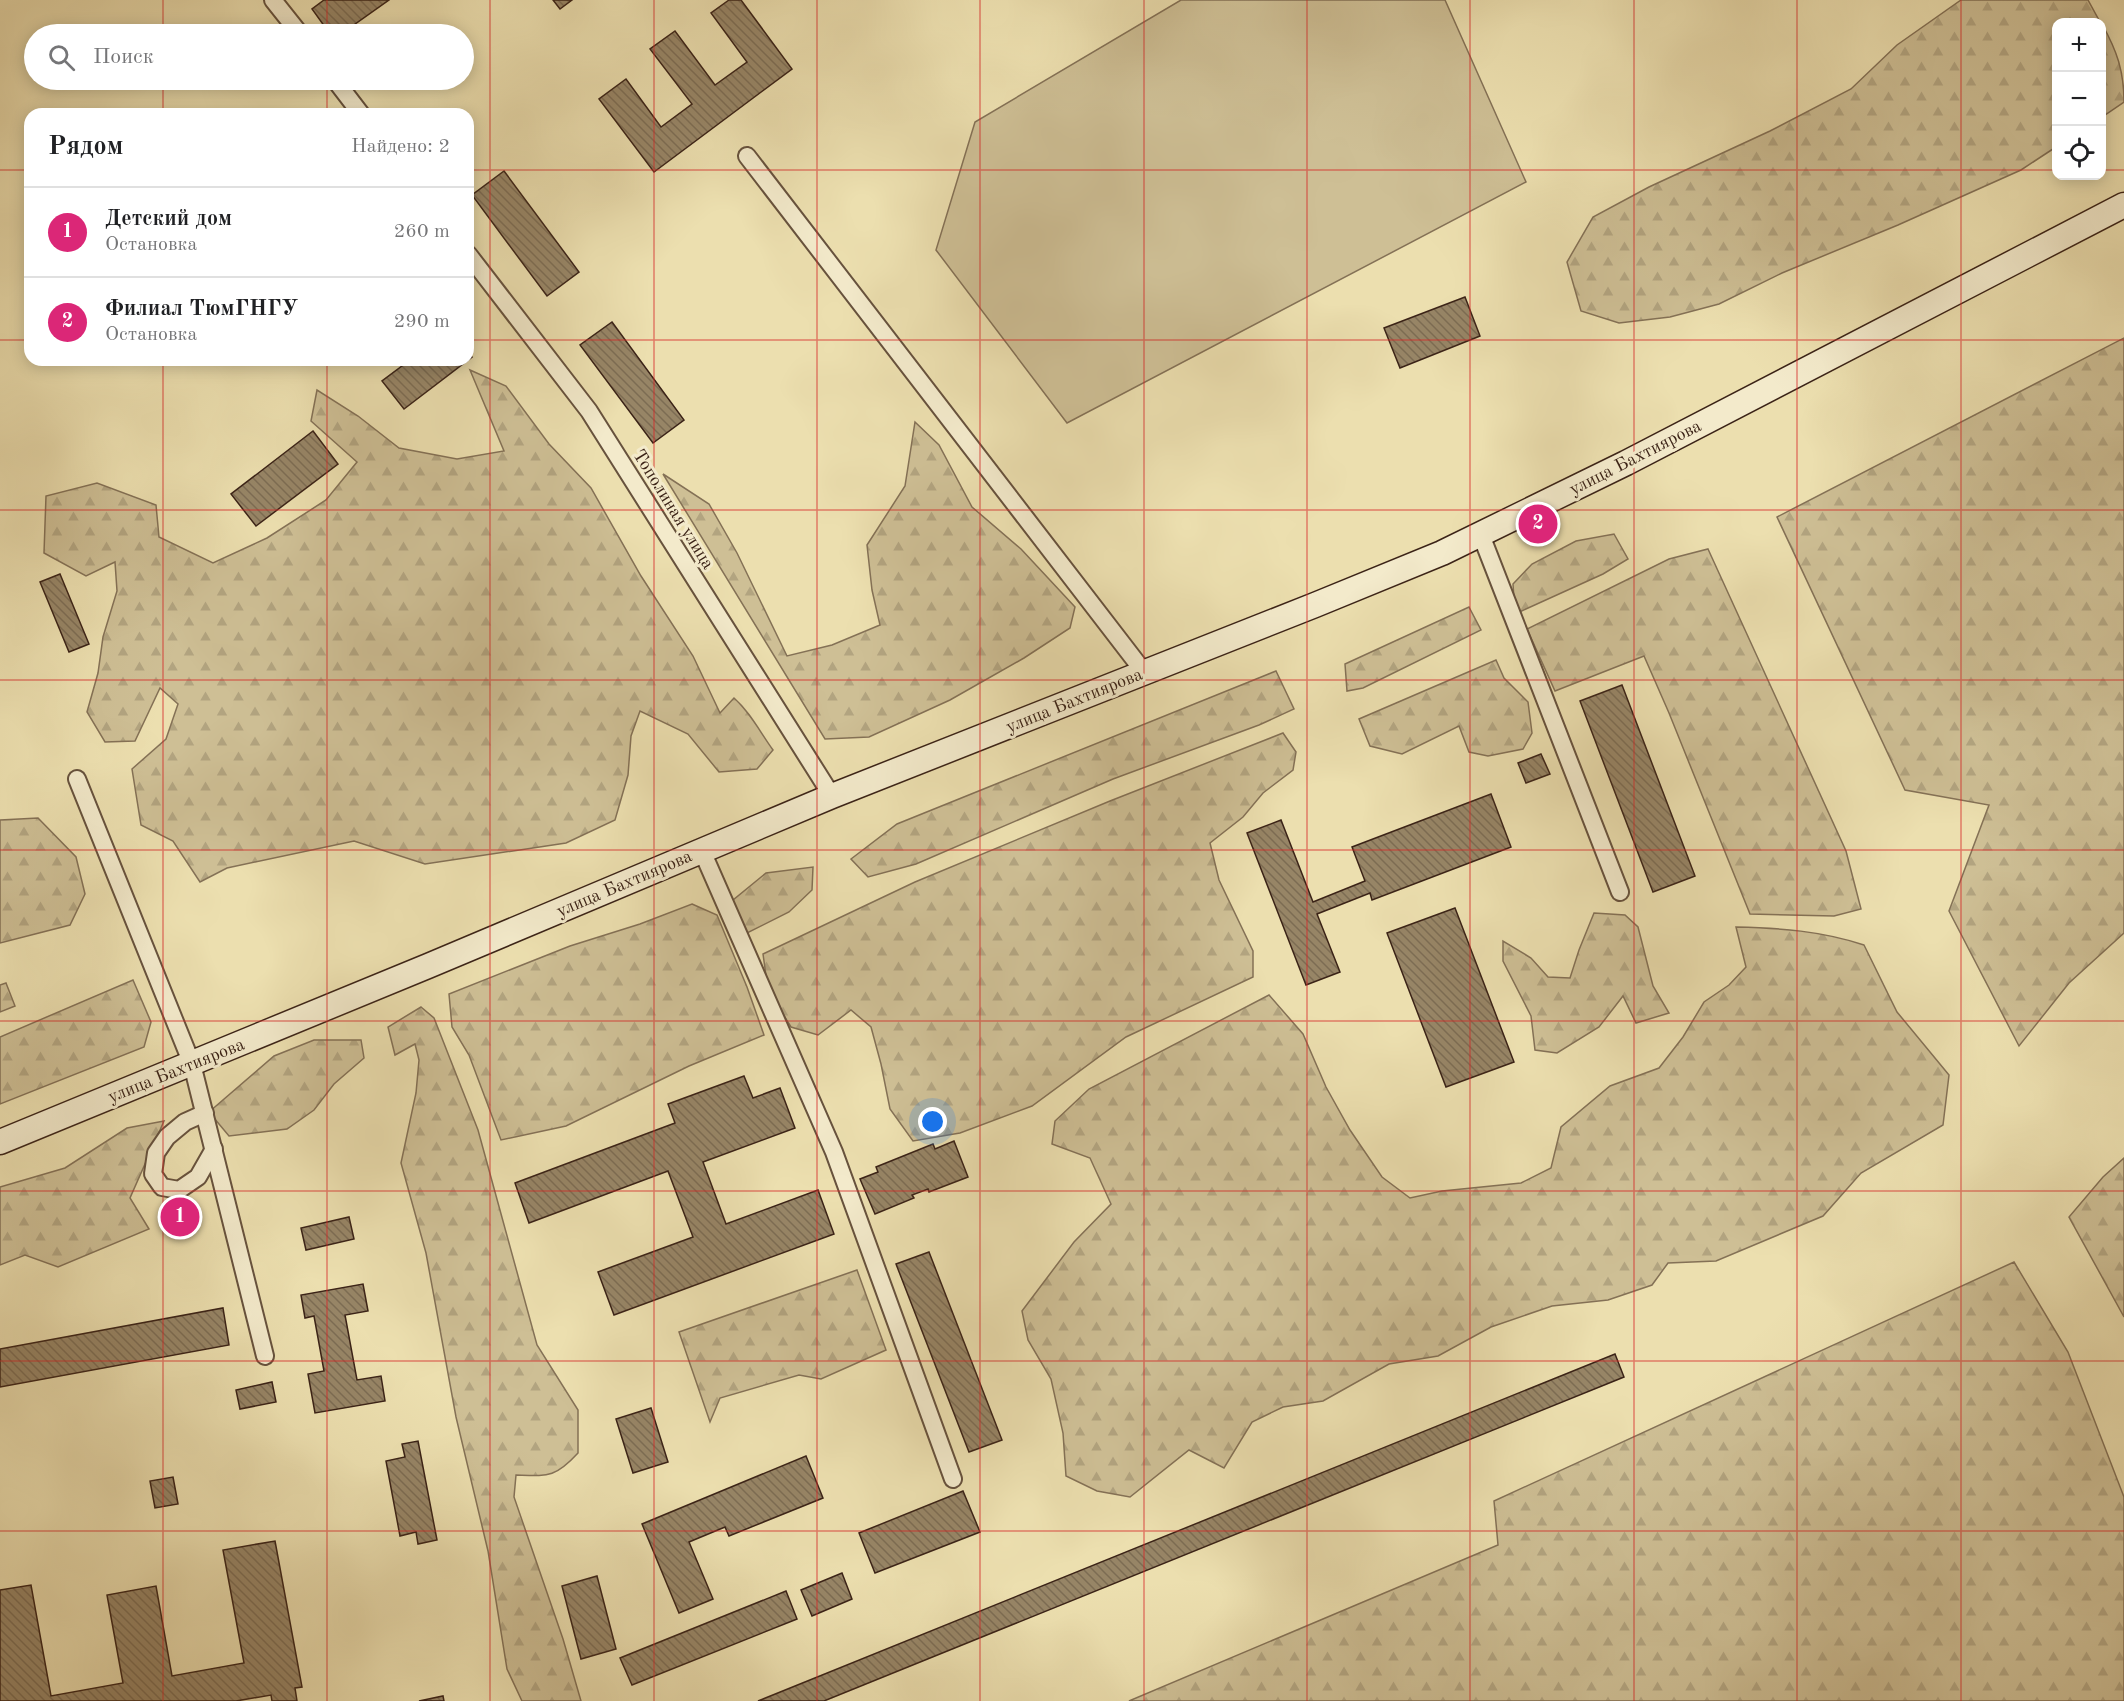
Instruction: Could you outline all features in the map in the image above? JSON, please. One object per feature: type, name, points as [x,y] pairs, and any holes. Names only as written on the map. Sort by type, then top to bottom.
[{"type":"main road","name":"улица Бахтиярова","points":[[0,1142],[832,796],[1315,605],[1481,535],[1626,463],[2124,205]]},
{"type":"street","points":[[273,0],[292,24]]},
{"type":"street","points":[[342,90],[357,108]]},
{"type":"street","points":[[747,156],[1144,672]]},
{"type":"street","name":"Тополиная улица","points":[[474,262],[589,411],[832,796]]},
{"type":"street","points":[[1481,535],[1620,892]]},
{"type":"street","points":[[77,779],[192,1064],[265,1356]]},
{"type":"street","points":[[702,851],[834,1152],[952,1479]]},
{"type":"street","points":[[205,1113],[185,1122],[167,1137],[156,1153],[153,1174],[162,1187],[179,1190],[198,1177],[214,1149]]},
{"type":"green space","points":[[1181,0],[1445,0],[1526,182],[1067,423],[936,250],[975,122]]},
{"type":"green space","points":[[1961,0],[2088,0],[2098,18],[2052,18],[2052,150],[2021,170],[1898,225],[1782,273],[1719,304],[1670,317],[1619,323],[1581,311],[1567,262],[1593,217],[1649,187],[1770,131],[1851,89],[1897,45]]},
{"type":"green space","points":[[2106,32],[2119,62],[2124,102],[2106,114]]},
{"type":"green space","points":[[2124,338],[2124,933],[2069,983],[2019,1046],[1949,911],[1989,805],[1905,790],[1777,517]]},
{"type":"green space","points":[[470,370],[506,386],[549,444],[591,488],[641,576],[693,656],[720,713],[734,698],[750,716],[773,750],[757,769],[719,772],[688,734],[640,711],[631,736],[628,775],[615,820],[566,843],[425,864],[354,841],[227,868],[200,882],[173,841],[141,825],[132,769],[166,739],[178,704],[160,688],[135,741],[105,742],[87,712],[98,673],[103,637],[117,591],[115,562],[86,576],[44,553],[46,496],[97,483],[156,505],[159,537],[213,563],[267,538],[326,500],[357,462],[311,421],[317,390],[358,416],[399,448],[457,459],[504,451]]},
{"type":"green space","points":[[915,422],[939,445],[972,507],[1021,549],[1075,607],[1070,628],[1024,658],[950,700],[869,737],[825,739],[663,474],[709,504],[737,553],[787,656],[832,645],[880,625],[872,590],[867,545],[905,486]]},
{"type":"green space","points":[[1614,534],[1628,559],[1603,574],[1515,614],[1513,584],[1532,564],[1576,541]]},
{"type":"green space","points":[[1708,549],[1846,851],[1861,909],[1834,916],[1750,914],[1644,656],[1555,691],[1527,629],[1669,559]]},
{"type":"green space","points":[[1469,607],[1481,630],[1363,688],[1347,691],[1345,664]]},
{"type":"green space","points":[[1496,660],[1504,678],[1528,702],[1532,733],[1523,749],[1488,756],[1469,752],[1459,726],[1402,754],[1370,746],[1359,719]]},
{"type":"green space","points":[[1276,671],[1294,709],[1259,725],[1113,779],[916,864],[868,877],[851,859],[897,824]]},
{"type":"green space","points":[[1283,733],[1296,752],[1293,770],[1263,793],[1243,817],[1210,843],[1219,880],[1253,951],[1253,977],[1126,1037],[1032,1106],[960,1133],[913,1141],[890,1109],[871,1027],[851,1010],[818,1035],[791,1027],[768,990],[763,954],[915,882],[1110,801]]},
{"type":"green space","points":[[38,818],[76,857],[85,894],[70,925],[0,943],[0,820]]},
{"type":"green space","points":[[813,867],[812,890],[789,912],[743,935],[727,905],[766,873]]},
{"type":"green space","points":[[692,904],[717,915],[764,1035],[689,1066],[566,1126],[501,1140],[469,1055],[452,1027],[449,994],[570,946],[640,924]]},
{"type":"green space","points":[[1594,913],[1625,915],[1638,927],[1653,986],[1669,1013],[1636,1023],[1623,996],[1599,1027],[1557,1053],[1535,1050],[1531,1016],[1503,961],[1503,941],[1531,958],[1548,977],[1570,978]]},
{"type":"green space","points":[[1736,927],[1801,931],[1832,936],[1864,945],[1897,1012],[1949,1075],[1943,1125],[1861,1173],[1823,1216],[1716,1261],[1668,1263],[1652,1285],[1608,1300],[1552,1306],[1491,1327],[1438,1356],[1389,1364],[1323,1401],[1283,1407],[1252,1422],[1224,1468],[1189,1450],[1130,1497],[1097,1491],[1066,1476],[1063,1433],[1051,1379],[1028,1340],[1022,1311],[1074,1242],[1111,1204],[1090,1158],[1052,1144],[1055,1121],[1089,1089],[1269,995],[1303,1034],[1326,1087],[1350,1130],[1382,1177],[1410,1198],[1442,1191],[1521,1183],[1551,1168],[1561,1127],[1610,1086],[1659,1068],[1683,1037],[1704,1002],[1729,985],[1746,967]]},
{"type":"green space","points":[[133,980],[151,1022],[144,1047],[0,1104],[0,1037]]},
{"type":"green space","points":[[6,983],[15,1006],[0,1012],[0,985]]},
{"type":"green space","points":[[421,1007],[434,1018],[478,1130],[537,1345],[578,1410],[578,1453],[563,1467],[550,1474],[516,1475],[514,1497],[563,1639],[581,1701],[522,1701],[507,1669],[488,1551],[456,1417],[426,1253],[401,1163],[416,1093],[419,1060],[415,1044],[395,1055],[388,1027]]},
{"type":"green space","points":[[314,1040],[361,1040],[364,1058],[334,1084],[314,1110],[287,1129],[229,1136],[209,1112],[274,1056]]},
{"type":"green space","points":[[164,1121],[130,1198],[149,1229],[58,1267],[25,1255],[0,1265],[0,1187],[65,1168],[127,1128]]},
{"type":"green space","points":[[2124,1158],[2124,1317],[2069,1217],[2103,1177]]},
{"type":"green space","points":[[2014,1262],[2068,1352],[2124,1497],[2124,1701],[1129,1701],[1498,1545],[1494,1501]]},
{"type":"green space","points":[[857,1270],[886,1350],[821,1379],[799,1375],[720,1398],[710,1422],[679,1332]]},
{"type":"building","points":[[324,0],[389,0],[355,24],[323,24],[312,9]]},
{"type":"building","points":[[553,0],[572,0],[560,9]]},
{"type":"building","points":[[729,0],[741,0],[792,69],[654,172],[599,99],[626,79],[661,127],[692,104],[650,49],[675,31],[715,85],[747,62],[711,13]]},
{"type":"building","points":[[504,171],[579,272],[547,296],[474,198],[474,194]]},
{"type":"building","points":[[1465,297],[1480,336],[1400,368],[1384,328]]},
{"type":"building","points":[[612,322],[684,420],[653,443],[580,345]]},
{"type":"building","points":[[402,366],[460,366],[404,409],[382,381]]},
{"type":"building","points":[[313,431],[338,464],[256,526],[231,494]]},
{"type":"building","points":[[60,574],[89,644],[69,652],[40,582]]},
{"type":"building","points":[[1622,685],[1695,876],[1653,892],[1580,701]]},
{"type":"building","points":[[1541,754],[1550,774],[1526,783],[1518,763]]},
{"type":"building","points":[[1491,794],[1511,847],[1372,900],[1370,893],[1317,914],[1340,972],[1306,985],[1247,833],[1281,820],[1313,902],[1365,881],[1352,847]]},
{"type":"building","points":[[1455,908],[1514,1062],[1446,1087],[1387,933]]},
{"type":"building","points":[[744,1076],[753,1098],[780,1088],[795,1128],[703,1162],[726,1224],[818,1190],[834,1234],[614,1315],[598,1272],[693,1237],[668,1171],[529,1223],[515,1183],[675,1123],[668,1104]]},
{"type":"building","points":[[954,1141],[968,1177],[929,1192],[928,1189],[912,1195],[914,1198],[875,1214],[860,1179],[878,1172],[876,1167],[933,1144],[935,1149]]},
{"type":"building","points":[[349,1217],[354,1239],[306,1250],[301,1228]]},
{"type":"building","points":[[929,1252],[1002,1440],[969,1452],[896,1264]]},
{"type":"building","points":[[363,1284],[368,1311],[345,1315],[357,1380],[381,1376],[385,1401],[315,1413],[308,1374],[324,1371],[314,1316],[305,1318],[301,1295]]},
{"type":"building","points":[[223,1308],[229,1345],[0,1387],[0,1349]]},
{"type":"building","points":[[1615,1354],[1624,1377],[824,1701],[758,1701]]},
{"type":"building","points":[[272,1382],[276,1402],[240,1409],[236,1390]]},
{"type":"building","points":[[651,1408],[668,1462],[633,1473],[616,1419]]},
{"type":"building","points":[[418,1441],[437,1540],[418,1544],[416,1532],[400,1536],[386,1461],[405,1457],[402,1444]]},
{"type":"building","points":[[806,1456],[823,1498],[729,1536],[725,1527],[689,1542],[713,1599],[679,1613],[642,1524]]},
{"type":"building","points":[[173,1477],[178,1504],[155,1508],[150,1481]]},
{"type":"building","points":[[963,1491],[980,1532],[875,1573],[859,1533]]},
{"type":"building","points":[[275,1541],[302,1687],[295,1688],[297,1701],[272,1701],[271,1695],[236,1701],[0,1701],[0,1590],[31,1585],[51,1696],[123,1683],[107,1595],[156,1586],[172,1676],[244,1663],[223,1550]]},
{"type":"building","points":[[842,1573],[852,1599],[812,1616],[801,1590]]},
{"type":"building","points":[[597,1576],[616,1649],[581,1659],[562,1586]]},
{"type":"building","points":[[786,1591],[797,1619],[632,1685],[620,1658]]},
{"type":"building","points":[[443,1696],[444,1701],[419,1701]]},
{"type":"place","name":"Филиал ТюмГНГУ","points":[[1538,524]]},
{"type":"place","name":"Детский дом","points":[[180,1217]]}]
